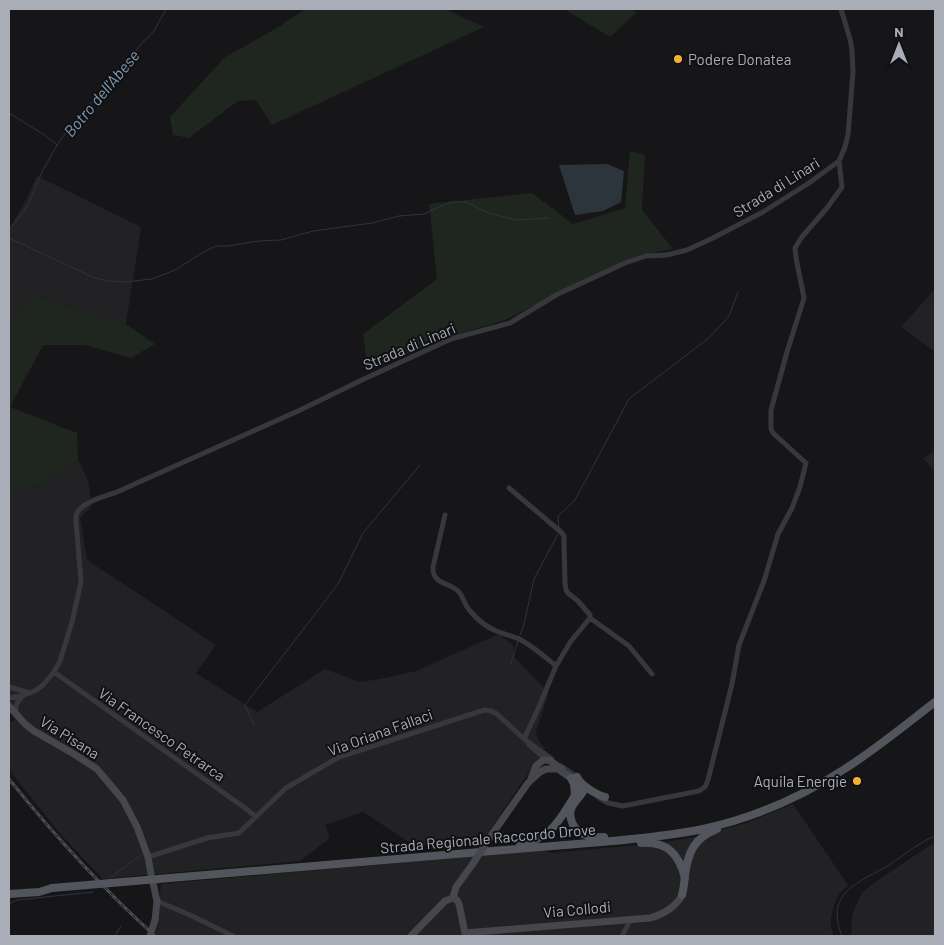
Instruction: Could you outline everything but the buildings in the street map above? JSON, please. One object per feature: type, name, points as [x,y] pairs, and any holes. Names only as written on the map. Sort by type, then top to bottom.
[{"type":"main road","name":"Strada Regionale Raccordo Drove","points":[[9,890],[545,847],[688,832],[729,822],[765,810],[802,793],[845,769],[935,702]]},
{"type":"main road","points":[[574,776],[584,787],[601,796]]},
{"type":"main road","points":[[574,776],[577,796]]},
{"type":"main road","points":[[584,787],[579,790],[570,816],[576,828],[586,835],[603,838],[670,831],[688,832]]},
{"type":"main road","points":[[577,796],[601,796]]},
{"type":"main road","points":[[455,854],[475,848],[516,845],[535,841],[554,827],[577,796]]},
{"type":"main road","points":[[682,894],[689,856],[694,845],[714,831],[752,818],[765,810]]},
{"type":"main road","points":[[545,847],[561,849],[641,842],[656,844],[664,846],[675,855],[682,866],[685,878]]},
{"type":"main road","points":[[9,894],[40,892],[52,888]]},
{"type":"street","name":"Strada di Linari","points":[[9,698],[35,691],[54,672],[60,661],[81,582],[77,513],[80,508],[89,502],[117,492],[451,340],[510,323],[556,295],[625,263],[646,256],[680,252],[713,238],[763,212],[809,183],[839,161],[848,135],[853,72],[851,45],[841,9]]},
{"type":"street","points":[[537,751],[601,796],[616,802],[628,804],[699,791],[705,787],[730,693],[739,645],[764,581],[778,534],[792,508],[800,487],[806,463],[773,433],[771,428],[771,410],[804,298],[795,248],[842,187],[839,161]]},
{"type":"street","points":[[509,488],[561,532],[564,542],[566,590],[571,597],[589,612],[590,618],[629,646],[652,674]]},
{"type":"street","points":[[445,515],[432,573],[434,577],[458,591],[471,612],[484,623],[495,630],[519,639],[556,666]]},
{"type":"street","points":[[522,737],[538,709],[556,666],[571,641],[590,618]]},
{"type":"street","name":"Via Francesco Petrarca","points":[[54,672],[245,808],[256,818]]},
{"type":"street","points":[[10,688],[30,693]]},
{"type":"street","points":[[16,714],[18,701],[24,695]]},
{"type":"street","name":"Via Pisana","points":[[9,706],[34,731],[97,769],[123,800],[137,827],[148,857],[151,874]]},
{"type":"street","name":"Via Oriana Fallaci","points":[[148,857],[207,838],[240,833],[286,788],[339,757],[485,710],[497,714],[537,751]]},
{"type":"street","points":[[537,751],[545,760],[574,776]]},
{"type":"street","points":[[537,751],[539,769]]},
{"type":"street","points":[[454,898],[456,887],[539,769],[540,762],[549,760],[574,776]]},
{"type":"street","points":[[539,769],[558,768]]},
{"type":"street","points":[[150,936],[155,920],[157,901],[153,884]]},
{"type":"street","name":"Via Collodi","points":[[466,934],[651,918],[663,914],[674,905],[682,894]]},
{"type":"street","points":[[411,936],[445,902],[450,898],[454,898]]},
{"type":"street","points":[[454,898],[458,902],[466,934]]},
{"type":"street","points":[[157,901],[234,936]]},
{"type":"street","points":[[622,936],[631,919]]},
{"type":"shaded area","points":[[305,9],[445,9],[484,27],[272,125],[256,100],[238,101],[189,138],[173,135],[170,117],[225,57],[277,28]]},
{"type":"shaded area","points":[[564,9],[631,9],[637,12],[610,37]]},
{"type":"shaded area","points":[[630,151],[645,155],[642,210],[673,249],[641,255],[615,265],[505,320],[430,344],[368,371],[363,334],[437,279],[429,204],[532,193],[573,224],[625,208]]},
{"type":"shaded area","points":[[607,164],[624,171],[621,202],[603,211],[575,215],[559,165]]},
{"type":"shaded area","points":[[37,176],[141,227],[126,324],[41,296],[9,327],[9,228],[22,208]]},
{"type":"shaded area","points":[[935,289],[935,352],[901,327]]},
{"type":"shaded area","points":[[41,296],[126,324],[155,344],[131,358],[85,345],[43,345],[10,407],[77,433],[78,460],[41,486],[9,492],[9,327],[18,312],[30,300]]},
{"type":"shaded area","points":[[935,451],[935,472],[923,458]]},
{"type":"shaded area","points":[[78,460],[88,480],[92,506],[80,518],[87,560],[216,645],[196,673],[257,712],[325,669],[360,682],[416,671],[499,634],[513,645],[515,658],[549,693],[536,731],[538,740],[545,748],[485,838],[415,846],[363,812],[325,825],[330,838],[300,861],[103,879],[62,836],[9,770],[9,722],[15,720],[9,712],[9,492],[41,486]]},
{"type":"shaded area","points":[[793,804],[848,885],[835,902],[831,917],[831,928],[834,936],[155,936],[161,884],[542,850],[551,853],[660,843],[700,836],[746,823]]},
{"type":"shaded area","points":[[935,842],[935,936],[852,936],[851,924],[853,913],[862,893]]},
{"type":"waterway","name":"Botro dell'Abese","points":[[9,230],[28,205],[42,172],[57,145],[72,124],[154,31],[166,9]]},
{"type":"waterway","points":[[9,113],[57,145]]},
{"type":"waterway","points":[[9,238],[95,278],[125,282],[152,279],[175,270],[216,246],[281,240],[313,231],[372,223],[399,216],[424,214],[451,202],[466,202],[488,213],[518,220],[549,218]]},
{"type":"waterway","points":[[559,528],[558,516],[575,500],[629,399],[710,337],[729,316],[738,292]]},
{"type":"waterway","points":[[254,725],[245,705],[338,584],[363,533],[420,465]]},
{"type":"waterway","points":[[519,638],[534,579],[558,534]]},
{"type":"waterway","points":[[511,663],[518,641]]},
{"type":"waterway","points":[[842,936],[838,925],[837,913],[838,904],[843,896],[865,878],[935,836]]},
{"type":"waterway","points":[[110,878],[141,855]]},
{"type":"waterway","points":[[9,904],[17,900],[93,892]]},
{"type":"waterway","points":[[115,936],[121,926]]},
{"type":"railway","points":[[9,779],[79,860],[155,936]]},
{"type":"place","name":"Podere Donatea","points":[[678,59]]},
{"type":"place","name":"Aquila Energie","points":[[857,781]]}]
